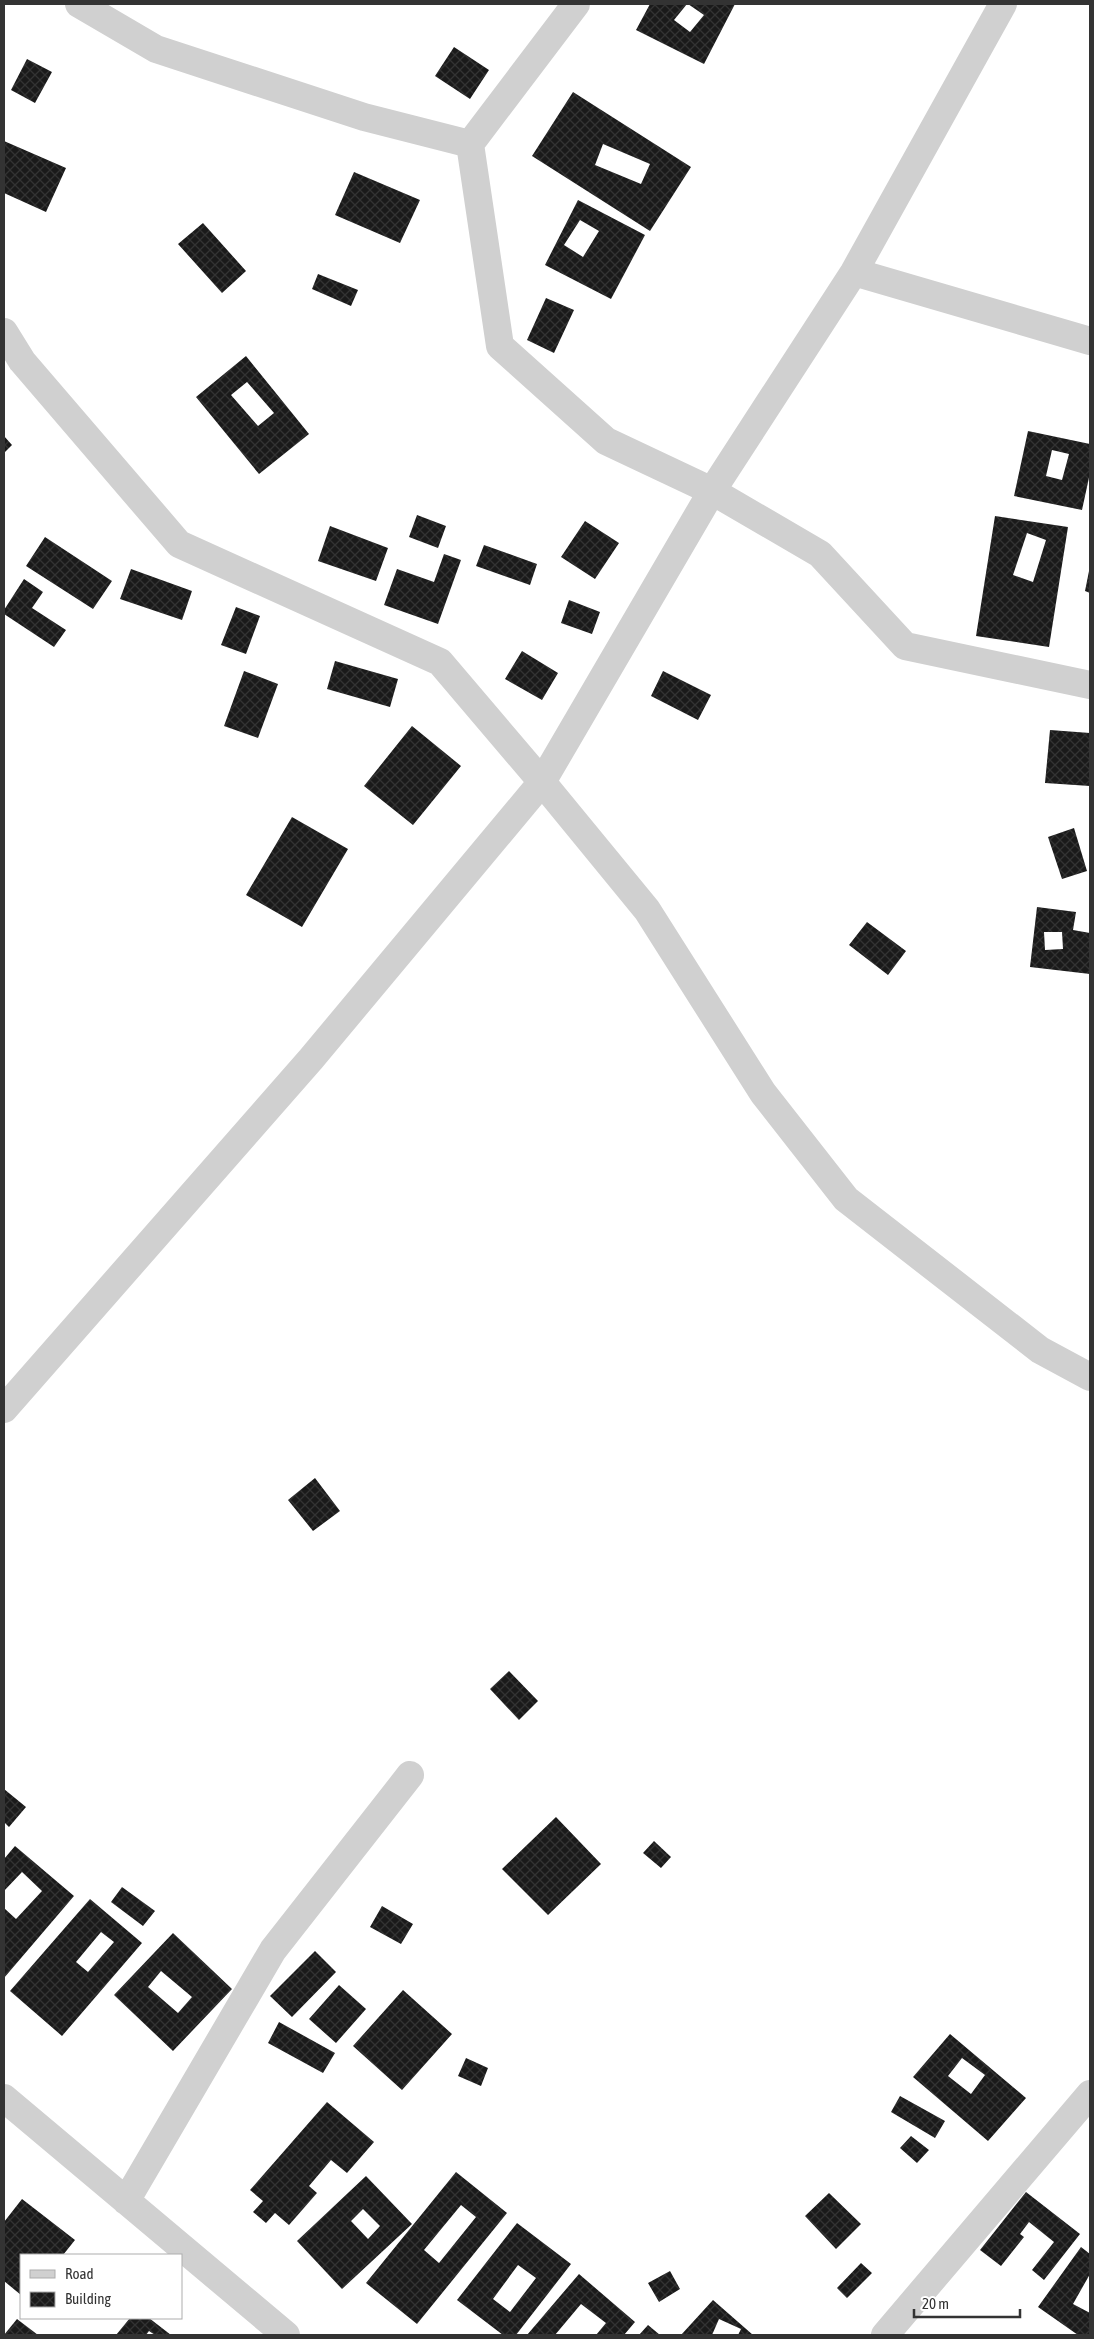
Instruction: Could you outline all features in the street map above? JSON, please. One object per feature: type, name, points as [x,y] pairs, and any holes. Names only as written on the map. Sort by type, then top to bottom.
[{"type":"street","points":[[79,4],[156,49],[364,118],[470,144]]},
{"type":"street","points":[[576,4],[470,144],[500,346],[606,441],[712,491],[820,554],[905,646],[1090,685]]},
{"type":"street","points":[[4,1409],[311,1059],[542,782],[712,491],[854,272],[1003,4]]},
{"type":"street","points":[[854,272],[1090,341]]},
{"type":"street","points":[[4,332],[22,361],[179,544],[440,662],[647,910],[763,1093],[846,1199],[1040,1350],[1090,1377]]},
{"type":"street","points":[[126,2201],[273,1950],[410,1775]]},
{"type":"street","points":[[885,2335],[1090,2094]]},
{"type":"street","points":[[4,2098],[286,2335]]},
{"type":"building","points":[[650,4],[687,4],[674,20],[690,32],[704,15],[688,4],[735,4],[704,64],[636,30]]},
{"type":"building","points":[[454,47],[489,70],[470,99],[435,76]]},
{"type":"building","points":[[27,59],[52,72],[35,103],[11,90]]},
{"type":"building","points":[[573,92],[691,167],[650,231],[532,156]],"holes":[[[603,144],[650,164],[641,184],[595,165]]]},
{"type":"building","points":[[4,141],[66,168],[46,212],[4,193]]},
{"type":"building","points":[[354,172],[420,200],[400,243],[335,215]]},
{"type":"building","points":[[578,200],[645,235],[611,299],[545,265]],"holes":[[[580,220],[599,231],[583,257],[564,245]]]},
{"type":"building","points":[[203,223],[246,271],[222,293],[178,244]]},
{"type":"building","points":[[318,274],[358,290],[351,306],[312,289]]},
{"type":"building","points":[[546,298],[574,310],[554,353],[527,340]]},
{"type":"building","points":[[246,356],[309,434],[259,474],[196,397]],"holes":[[[247,382],[274,413],[258,426],[231,395]]]},
{"type":"building","points":[[1028,431],[1090,444],[1090,473],[1082,510],[1014,496]],"holes":[[[1052,450],[1069,454],[1062,480],[1046,476]]]},
{"type":"building","points":[[4,436],[12,445],[4,453]]},
{"type":"building","points":[[417,515],[446,526],[438,548],[409,537]]},
{"type":"building","points":[[995,516],[1068,527],[1049,647],[976,636]],"holes":[[[1027,533],[1046,540],[1033,582],[1013,575]]]},
{"type":"building","points":[[585,521],[619,543],[595,579],[561,557]]},
{"type":"building","points":[[330,526],[388,548],[376,581],[318,561]]},
{"type":"building","points":[[45,537],[112,581],[93,609],[26,566]]},
{"type":"building","points":[[484,545],[537,564],[530,585],[476,566]]},
{"type":"building","points":[[444,554],[461,560],[438,624],[384,605],[397,569],[434,582]]},
{"type":"building","points":[[131,569],[192,591],[182,620],[120,599]]},
{"type":"building","points":[[1090,571],[1090,593],[1085,591]]},
{"type":"building","points":[[24,579],[43,592],[32,608],[66,630],[54,647],[4,614],[4,610]]},
{"type":"building","points":[[569,600],[600,612],[592,634],[561,623]]},
{"type":"building","points":[[236,607],[260,616],[246,654],[221,645]]},
{"type":"building","points":[[522,651],[558,673],[542,700],[505,679]]},
{"type":"building","points":[[335,661],[398,679],[390,707],[327,689]]},
{"type":"building","points":[[244,671],[278,684],[258,738],[224,726]]},
{"type":"building","points":[[663,671],[711,695],[698,720],[651,696]]},
{"type":"building","points":[[412,726],[461,766],[413,825],[364,786]]},
{"type":"building","points":[[1050,730],[1090,733],[1090,786],[1045,783]]},
{"type":"building","points":[[292,817],[348,849],[302,927],[246,895]]},
{"type":"building","points":[[1074,828],[1087,871],[1062,879],[1048,837]]},
{"type":"building","points":[[1037,907],[1076,912],[1073,930],[1090,933],[1090,974],[1030,967]],"holes":[[[1044,932],[1062,932],[1063,949],[1045,950]]]},
{"type":"building","points":[[867,922],[906,951],[888,975],[849,945]]},
{"type":"building","points":[[315,1478],[340,1511],[313,1531],[288,1500]]},
{"type":"building","points":[[509,1671],[538,1701],[519,1720],[490,1689]]},
{"type":"building","points":[[4,1789],[26,1807],[9,1827],[4,1822]]},
{"type":"building","points":[[556,1817],[601,1864],[548,1915],[502,1869]]},
{"type":"building","points":[[654,1841],[671,1857],[661,1868],[643,1853]]},
{"type":"building","points":[[15,1846],[74,1896],[4,1978],[4,1908],[16,1919],[42,1891],[22,1872],[4,1891],[4,1859]]},
{"type":"building","points":[[122,1887],[155,1911],[143,1926],[111,1902]]},
{"type":"building","points":[[90,1899],[142,1943],[62,2036],[10,1991]],"holes":[[[101,1932],[114,1942],[88,1972],[76,1962]]]},
{"type":"building","points":[[382,1906],[413,1924],[401,1944],[370,1927]]},
{"type":"building","points":[[173,1933],[232,1989],[173,2051],[114,1995]],"holes":[[[161,1971],[192,1997],[178,2013],[148,1987]]]},
{"type":"building","points":[[315,1951],[336,1972],[292,2017],[270,1996]]},
{"type":"building","points":[[339,1985],[366,2009],[336,2043],[309,2019]]},
{"type":"building","points":[[403,1990],[452,2034],[402,2090],[353,2046]]},
{"type":"building","points":[[279,2022],[335,2053],[323,2073],[268,2043]]},
{"type":"building","points":[[950,2034],[1026,2098],[988,2141],[913,2077]],"holes":[[[962,2058],[985,2075],[971,2094],[948,2076]]]},
{"type":"building","points":[[466,2058],[488,2068],[481,2086],[458,2076]]},
{"type":"building","points":[[900,2096],[945,2121],[935,2138],[891,2112]]},
{"type":"building","points":[[327,2102],[374,2142],[347,2173],[331,2160],[309,2186],[317,2193],[289,2225],[275,2213],[266,2223],[253,2212],[263,2201],[250,2190]]},
{"type":"building","points":[[911,2136],[929,2150],[917,2163],[900,2148]]},
{"type":"building","points":[[456,2172],[507,2213],[417,2324],[366,2283]],"holes":[[[461,2205],[476,2217],[439,2263],[424,2250]]]},
{"type":"building","points":[[366,2176],[412,2224],[342,2289],[297,2241]],"holes":[[[363,2209],[380,2226],[368,2239],[351,2221]]]},
{"type":"building","points":[[1026,2192],[1080,2234],[1044,2280],[1032,2270],[1054,2242],[1029,2222],[1020,2234],[1024,2237],[1001,2266],[980,2250]]},
{"type":"building","points":[[829,2193],[861,2224],[836,2249],[805,2216]]},
{"type":"building","points":[[22,2199],[75,2240],[64,2254],[20,2254],[20,2294],[4,2281],[4,2222]]},
{"type":"building","points":[[517,2223],[571,2264],[516,2335],[503,2335],[457,2300]],"holes":[[[518,2265],[536,2278],[510,2312],[493,2299]]]},
{"type":"building","points":[[1081,2247],[1090,2254],[1090,2274],[1073,2304],[1090,2313],[1090,2335],[1078,2335],[1038,2307]]},
{"type":"building","points":[[861,2263],[872,2273],[847,2298],[837,2288]]},
{"type":"building","points":[[670,2271],[680,2289],[659,2302],[648,2283]]},
{"type":"building","points":[[579,2274],[635,2322],[624,2335],[596,2335],[606,2323],[581,2304],[555,2335],[527,2335]]},
{"type":"building","points":[[713,2300],[753,2335],[738,2335],[741,2329],[719,2319],[712,2335],[681,2335]]},
{"type":"building","points":[[17,2319],[38,2335],[4,2335]]},
{"type":"building","points":[[129,2319],[150,2319],[171,2335],[155,2335],[149,2331],[146,2335],[116,2335]]},
{"type":"building","points":[[648,2325],[660,2335],[639,2335]]}]
